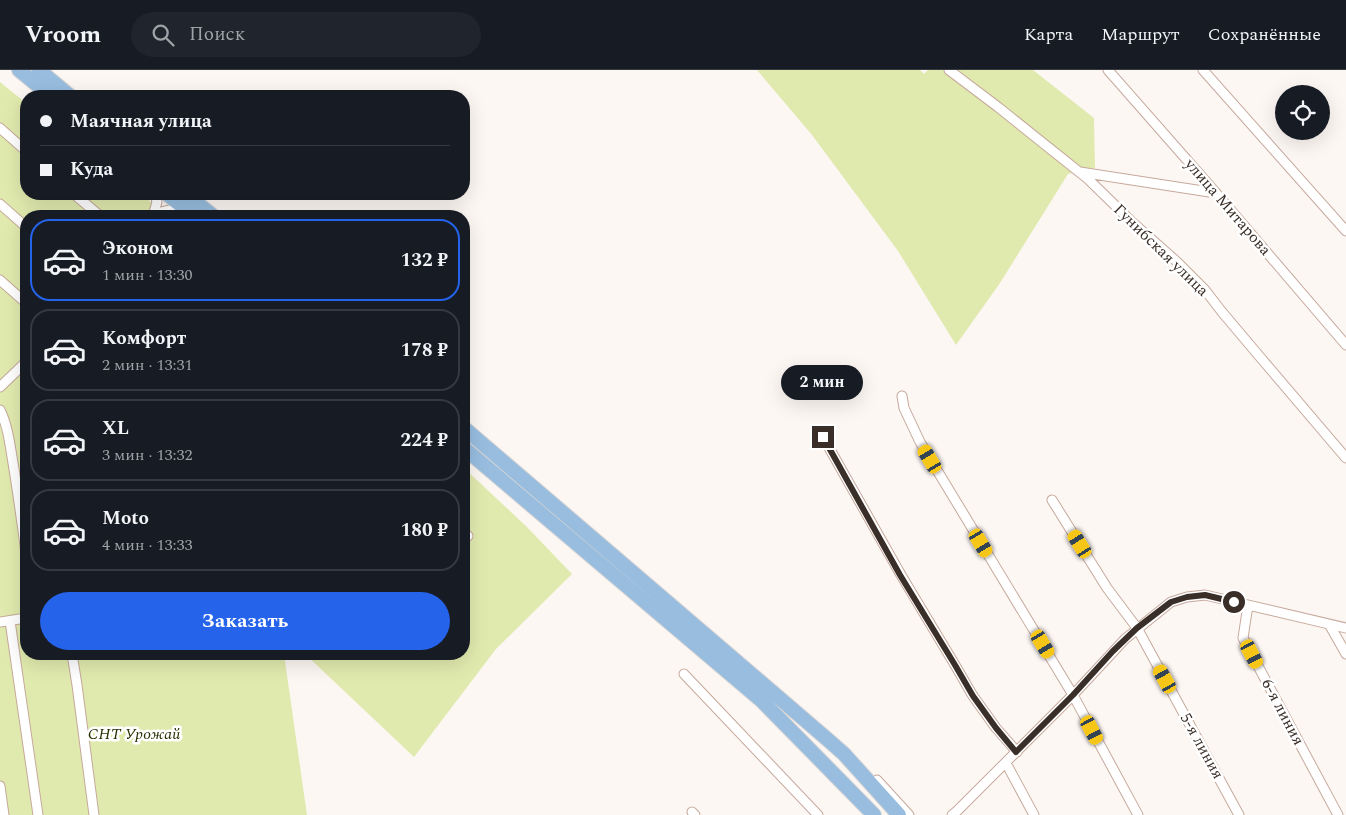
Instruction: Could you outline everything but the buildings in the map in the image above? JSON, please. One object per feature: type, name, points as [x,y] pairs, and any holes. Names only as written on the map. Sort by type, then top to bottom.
[{"type":"main road","points":[[19,70],[44,90]]},
{"type":"main road","points":[[39,70],[63,90]]},
{"type":"main road","points":[[174,200],[186,210]]},
{"type":"main road","points":[[193,200],[206,210]]},
{"type":"main road","points":[[470,433],[844,754],[899,815]]},
{"type":"main road","points":[[470,453],[762,701],[874,815]]},
{"type":"street","name":"Гунибская улица","points":[[949,70],[1079,172],[1176,261],[1205,290],[1346,458]]},
{"type":"street","name":"улица Митарова","points":[[1108,70],[1346,345]]},
{"type":"street","points":[[1203,70],[1346,231]]},
{"type":"street","points":[[0,128],[20,146]]},
{"type":"street","points":[[1079,172],[1216,193]]},
{"type":"street","points":[[81,200],[93,210]]},
{"type":"street","points":[[0,204],[20,222]]},
{"type":"street","points":[[0,280],[20,298]]},
{"type":"street","points":[[0,387],[20,368]]},
{"type":"street","points":[[902,396],[904,408],[920,442],[1073,695],[1138,815]]},
{"type":"street","points":[[0,410],[4,418],[10,446],[20,513]]},
{"type":"street","points":[[823,437],[900,575],[973,696],[1016,752]]},
{"type":"street","name":"5-я линия","points":[[1052,500],[1107,588],[1137,628],[1239,815]]},
{"type":"street","points":[[955,814],[1073,695],[1113,651],[1137,628],[1171,602],[1187,597],[1205,595],[1346,628]]},
{"type":"street","name":"6-я линия","points":[[1248,605],[1243,638],[1338,815]]},
{"type":"street","points":[[0,622],[20,619]]},
{"type":"street","points":[[10,621],[38,815]]},
{"type":"street","points":[[1329,624],[1346,654]]},
{"type":"street","points":[[73,660],[94,815]]},
{"type":"street","points":[[684,674],[818,815]]},
{"type":"street","points":[[827,739],[855,758],[909,815]]},
{"type":"street","points":[[1006,762],[1034,815]]},
{"type":"street","points":[[0,786],[4,815]]},
{"type":"green space","points":[[757,70],[920,70],[924,74],[928,70],[1033,70],[1094,118],[1095,168],[1068,174],[1000,283],[956,345],[898,251],[812,135]]},
{"type":"green space","name":"СНТ Урожай","points":[[0,82],[20,98],[20,200],[148,200],[161,210],[20,210],[20,660],[285,660],[307,815],[0,815]]},
{"type":"green space","points":[[470,474],[526,526],[572,574],[496,649],[414,757],[311,660],[470,660]]},
{"type":"route","points":[[823,437],[900,575],[973,696],[1016,752],[1125,639],[1171,602],[1187,597],[1205,595],[1234,602]]}]
